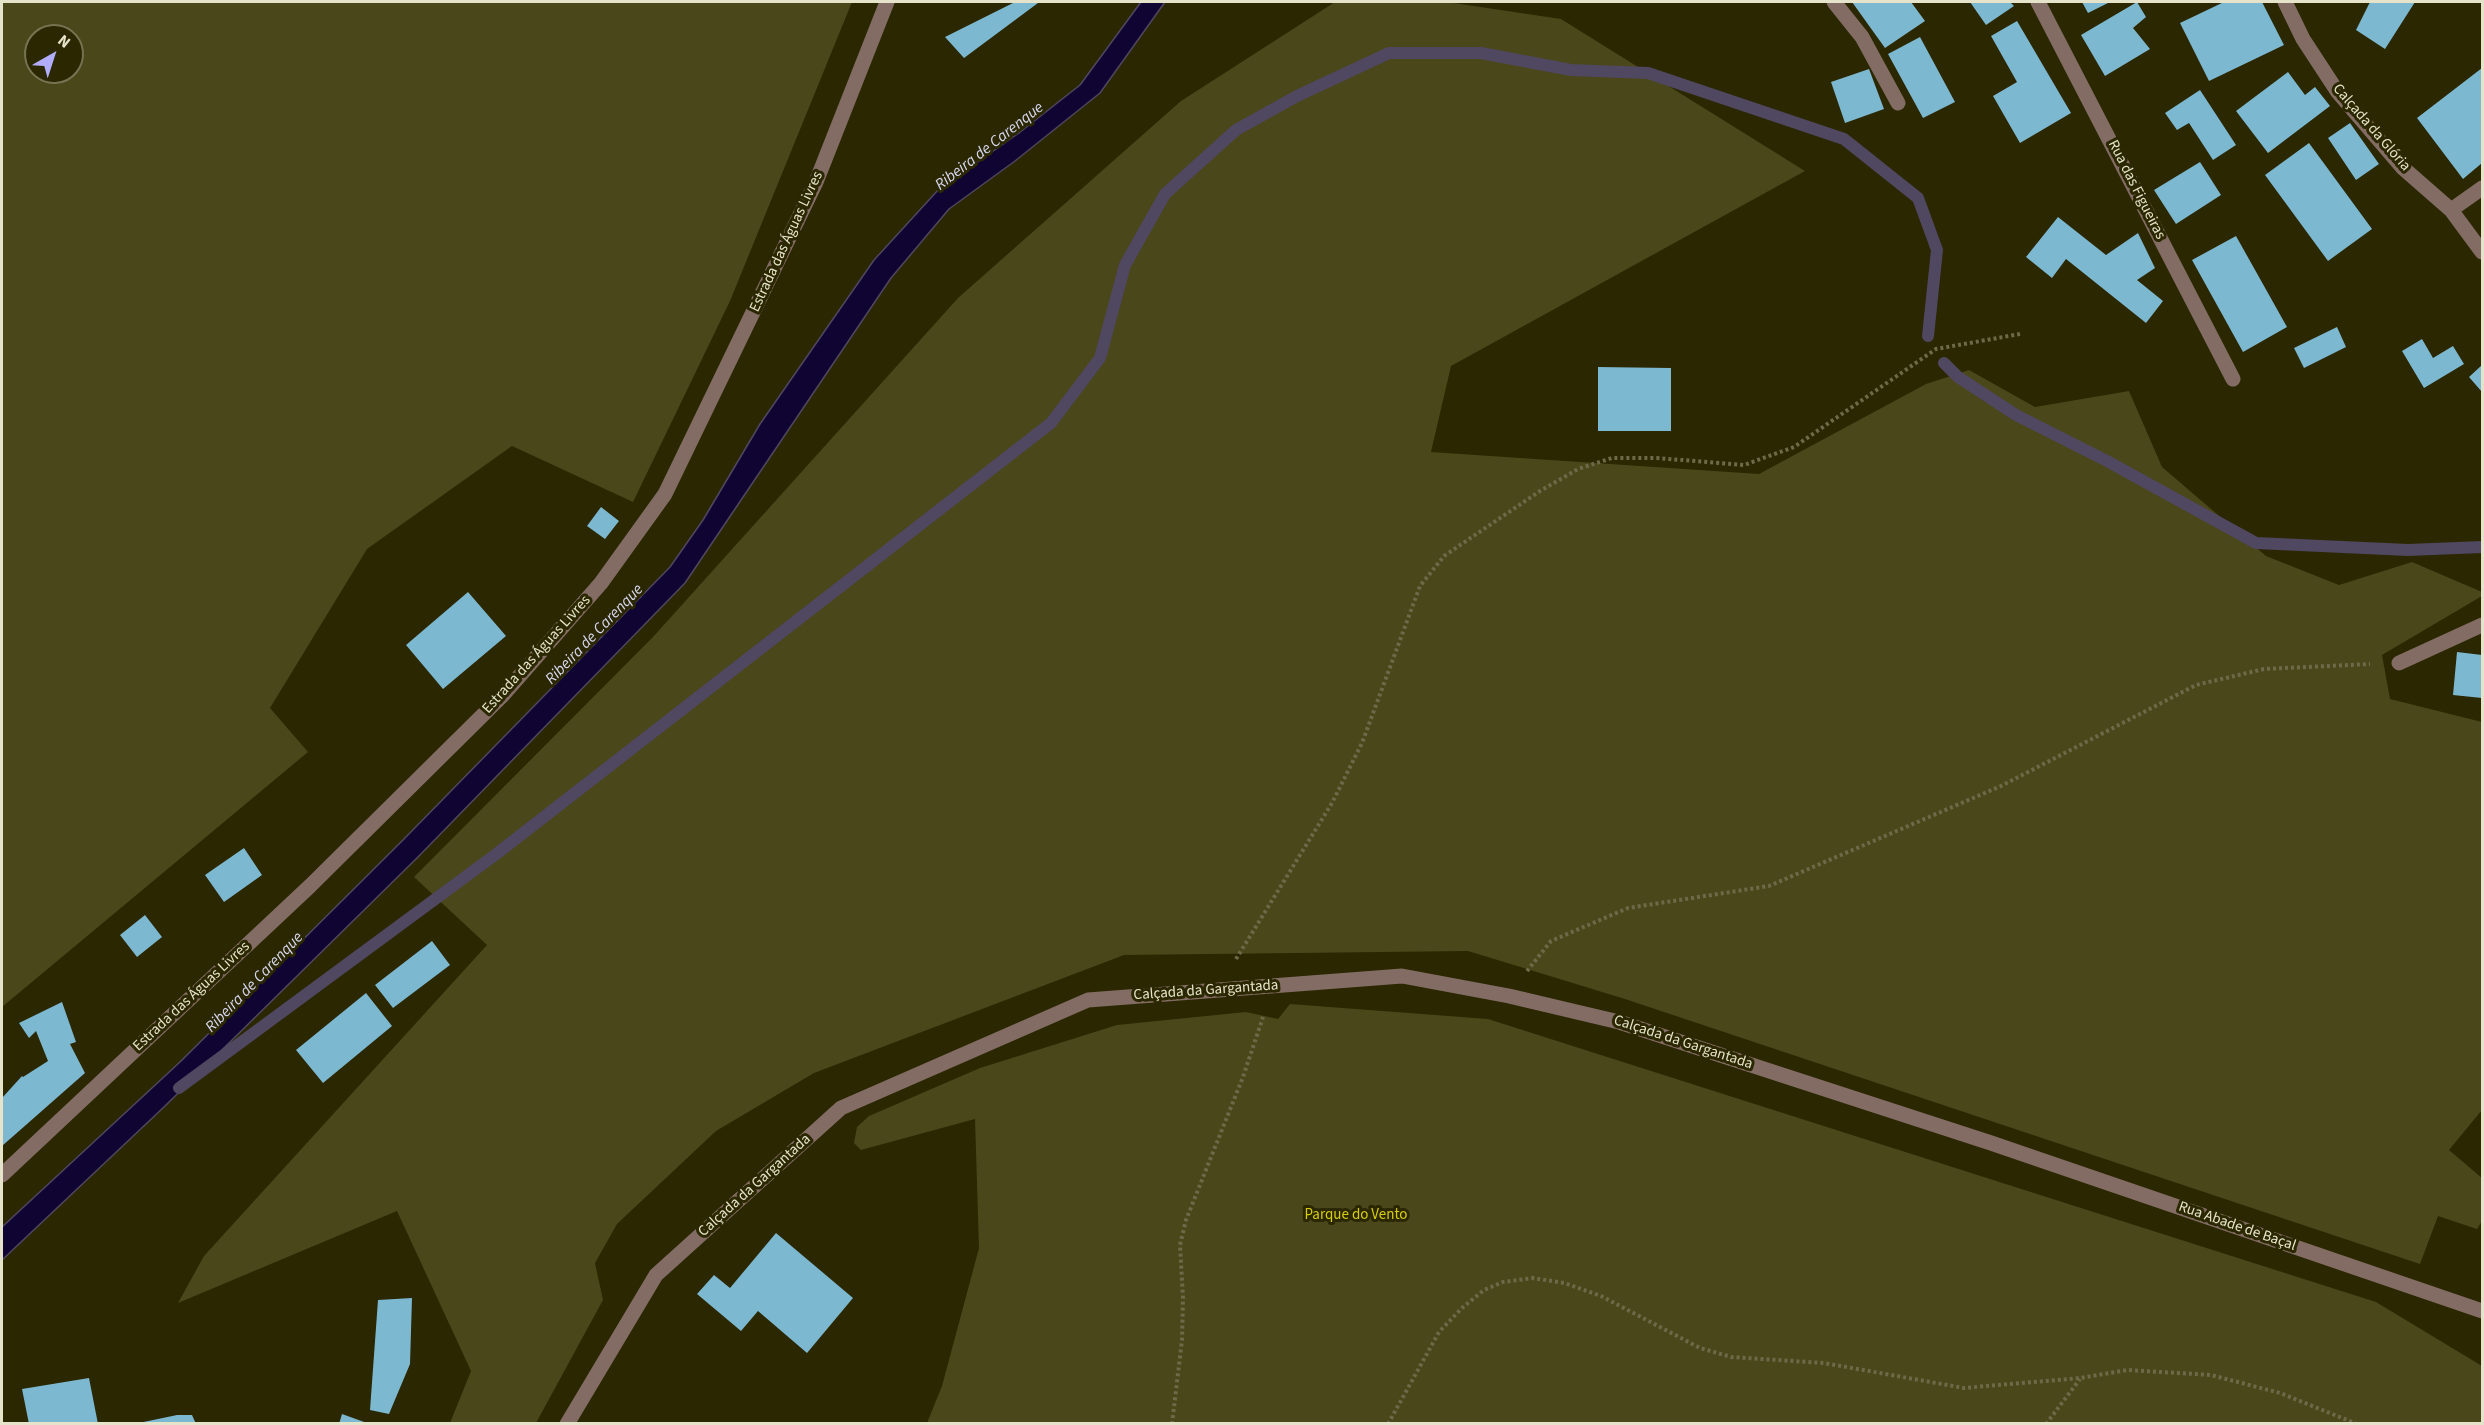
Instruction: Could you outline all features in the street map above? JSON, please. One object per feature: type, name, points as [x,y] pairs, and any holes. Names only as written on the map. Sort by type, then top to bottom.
[{"type":"street","name":"Estrada das Águas Livres","points":[[2,1175],[327,870],[502,696],[600,583],[665,495],[816,182],[887,2]]},
{"type":"street","points":[[1834,2],[1862,37],[1898,103]]},
{"type":"street","name":"Rua das Figueiras","points":[[2038,2],[2234,379]]},
{"type":"street","name":"Calçada da Glória","points":[[2285,2],[2303,39],[2337,91],[2403,168],[2451,210],[2482,252]]},
{"type":"street","points":[[2451,210],[2482,188]]},
{"type":"street","points":[[2399,663],[2482,625]]},
{"type":"street","name":"Calçada da Gargantada","points":[[567,1424],[656,1275],[842,1108],[1088,1000],[1402,976],[1509,996],[1619,1022],[1991,1143]]},
{"type":"street","name":"Rua Abade de Baçal","points":[[1991,1143],[2482,1311]]},
{"type":"path","points":[[1217,990],[1332,803],[1362,743],[1420,586],[1444,556],[1540,491],[1578,469],[1612,458],[1657,458],[1744,465],[1794,447],[1936,349],[2019,334]]},
{"type":"path","points":[[1509,996],[1551,941],[1628,908],[1769,886],[2001,786],[2196,685],[2264,669],[2399,663]]},
{"type":"path","points":[[1172,1424],[1182,1340],[1183,1298],[1180,1245],[1186,1220],[1243,1077],[1263,1017],[1267,986]]},
{"type":"path","points":[[1388,1424],[1439,1332],[1462,1308],[1484,1290],[1503,1282],[1533,1278],[1564,1283],[1601,1296],[1700,1348],[1731,1357],[1824,1363],[1964,1388],[2080,1378],[2127,1370],[2211,1376],[2280,1393],[2357,1424]]},
{"type":"path","points":[[2046,1424],[2080,1378]]},
{"type":"green space","points":[[2,2],[852,2],[730,301],[633,502],[512,446],[367,549],[270,708],[308,752],[2,1007]]},
{"type":"green space","points":[[1335,2],[1447,2],[1561,19],[1805,171],[1451,366],[1431,452],[1759,474],[1926,384],[1969,370],[2035,407],[2129,391],[2162,467],[2266,556],[2339,585],[2412,562],[2482,592],[2482,596],[2382,655],[2390,699],[2482,722],[2482,1110],[2449,1150],[2482,1178],[2482,1221],[2477,1229],[2438,1216],[2420,1264],[1625,999],[1468,951],[1124,955],[814,1073],[716,1131],[617,1224],[595,1263],[603,1300],[536,1423],[450,1423],[471,1371],[397,1211],[178,1303],[204,1256],[487,945],[414,877],[653,637],[958,298],[1181,101]]},
{"type":"green space","name":"Parque do Vento","points":[[1290,1004],[1488,1019],[2376,1302],[2482,1366],[2482,1423],[927,1423],[942,1386],[979,1248],[975,1119],[861,1150],[854,1143],[857,1127],[869,1116],[980,1068],[1117,1025],[1246,1012],[1278,1019]]},
{"type":"shaded area","points":[[1141,2],[1165,2],[1100,93],[1015,161],[949,209],[891,278],[685,583],[418,857],[165,1106],[2,1260],[2,1227],[180,1062],[404,839],[670,567],[703,520],[760,424],[874,260],[939,189],[1019,133],[1080,85]]},
{"type":"building","points":[[1015,2],[1038,3],[964,58],[945,37]]},
{"type":"building","points":[[1852,2],[1911,2],[1925,21],[1885,48]]},
{"type":"building","points":[[1970,2],[2010,2],[2014,6],[1986,25]]},
{"type":"building","points":[[2082,2],[2110,2],[2088,13]]},
{"type":"building","points":[[2137,2],[2146,17],[2133,28],[2150,49],[2105,76],[2081,35]]},
{"type":"building","points":[[2224,2],[2262,2],[2284,45],[2209,81],[2180,23]]},
{"type":"building","points":[[2370,2],[2415,2],[2385,49],[2356,30]]},
{"type":"building","points":[[2017,21],[2071,113],[2020,143],[1993,96],[2017,82],[1991,36]]},
{"type":"building","points":[[1920,37],[1955,102],[1923,118],[1888,54]]},
{"type":"building","points":[[2482,68],[2482,163],[2463,179],[2417,118]]},
{"type":"building","points":[[1869,69],[1884,109],[1845,123],[1831,82]]},
{"type":"building","points":[[2288,72],[2305,95],[2315,87],[2330,106],[2268,153],[2236,111]]},
{"type":"building","points":[[2200,90],[2236,145],[2213,160],[2189,123],[2177,130],[2165,113]]},
{"type":"building","points":[[2350,123],[2379,164],[2356,180],[2328,138]]},
{"type":"building","points":[[2309,143],[2372,229],[2328,261],[2265,175]]},
{"type":"building","points":[[2200,162],[2221,195],[2176,224],[2154,190]]},
{"type":"building","points":[[2058,217],[2106,255],[2138,233],[2155,268],[2137,280],[2163,301],[2146,323],[2066,259],[2052,278],[2026,257]]},
{"type":"building","points":[[2236,236],[2287,327],[2243,352],[2192,260]]},
{"type":"building","points":[[2337,327],[2346,347],[2304,368],[2294,348]]},
{"type":"building","points":[[2422,339],[2433,358],[2453,346],[2464,364],[2424,388],[2402,351]]},
{"type":"building","points":[[2482,365],[2482,392],[2469,377]]},
{"type":"building","points":[[1598,367],[1671,368],[1671,431],[1598,431]]},
{"type":"building","points":[[601,507],[619,521],[605,539],[587,526]]},
{"type":"building","points":[[468,592],[506,636],[443,689],[406,645]]},
{"type":"building","points":[[2457,652],[2482,655],[2482,698],[2453,695]]},
{"type":"building","points":[[244,848],[262,875],[224,902],[205,875]]},
{"type":"building","points":[[145,915],[162,937],[137,957],[120,935]]},
{"type":"building","points":[[432,941],[450,965],[393,1008],[375,985]]},
{"type":"building","points":[[366,993],[392,1026],[323,1083],[296,1050]]},
{"type":"building","points":[[62,1002],[76,1042],[70,1044],[85,1073],[2,1146],[2,1098],[22,1076],[48,1061],[36,1031],[29,1038],[19,1023]]},
{"type":"building","points":[[776,1233],[853,1298],[807,1353],[758,1311],[741,1331],[697,1294],[714,1275],[730,1288]]},
{"type":"building","points":[[412,1298],[410,1364],[389,1414],[370,1410],[378,1300]]},
{"type":"building","points":[[89,1378],[98,1424],[29,1424],[22,1389]]},
{"type":"building","points":[[342,1414],[367,1423],[367,1424],[339,1424]]},
{"type":"building","points":[[177,1415],[192,1415],[196,1424],[134,1424]]},
{"type":"waterway","points":[[179,1088],[495,855],[1051,423],[1100,358],[1125,265],[1165,194],[1236,130],[1297,96],[1389,53],[1481,53],[1571,70],[1648,73],[1844,139],[1918,198],[1937,250],[1928,336]]},
{"type":"waterway","points":[[1944,363],[1958,377],[2016,415],[2107,461],[2256,543],[2408,550],[2482,547]]},
{"type":"water label","name":"Ribeira de Carenque","points":[[990,147]]},
{"type":"water label","name":"Ribeira de Carenque","points":[[595,635]]},
{"type":"water label","name":"Ribeira de Carenque","points":[[255,983]]}]
